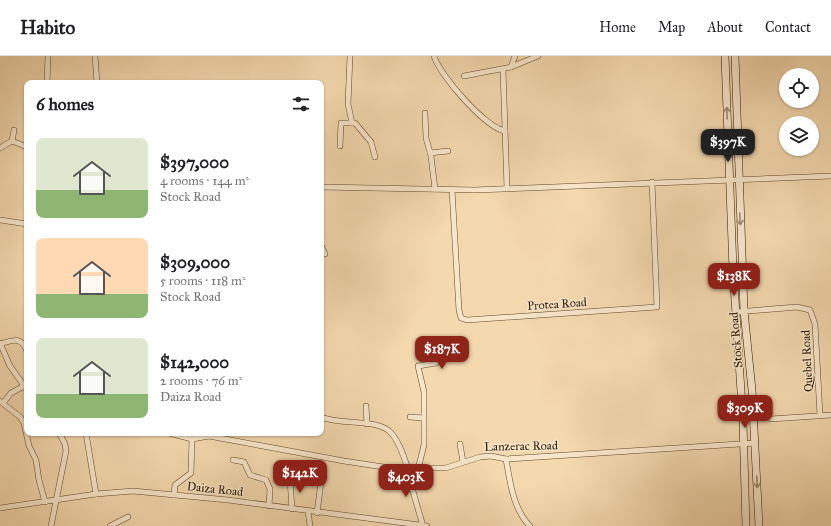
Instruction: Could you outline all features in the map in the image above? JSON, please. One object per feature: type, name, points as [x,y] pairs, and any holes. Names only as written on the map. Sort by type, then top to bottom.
[{"type":"main road","name":"Stock Road","points":[[725,56],[730,180],[740,311],[755,443],[759,526]]},
{"type":"main road","name":"Stock Road","points":[[735,56],[746,526]]},
{"type":"street","points":[[47,80],[48,56]]},
{"type":"street","points":[[95,56],[97,80]]},
{"type":"street","points":[[350,56],[348,104],[352,122]]},
{"type":"street","points":[[434,56],[452,87],[485,120],[498,129],[506,131]]},
{"type":"street","points":[[511,68],[515,56]]},
{"type":"street","points":[[464,76],[511,68],[538,56]]},
{"type":"street","points":[[503,70],[507,188]]},
{"type":"street","points":[[426,113],[426,138],[430,153],[435,189]]},
{"type":"street","points":[[340,146],[341,123],[352,122],[355,123],[373,144],[375,157]]},
{"type":"street","points":[[0,148],[12,141],[14,130]]},
{"type":"street","points":[[12,141],[24,146]]},
{"type":"street","points":[[430,153],[448,151]]},
{"type":"street","points":[[324,187],[452,190],[831,176]]},
{"type":"street","name":"Protea Road","points":[[452,190],[459,310],[461,318],[467,320],[657,307],[652,182]]},
{"type":"street","points":[[0,220],[24,224]]},
{"type":"street","name":"Quebel Road","points":[[740,311],[797,307],[810,310],[815,324],[820,415]]},
{"type":"street","points":[[24,344],[19,341],[0,344],[10,366],[24,387]]},
{"type":"street","points":[[418,469],[424,445],[424,387],[418,366],[436,363],[460,352]]},
{"type":"street","points":[[24,388],[11,393],[2,402],[20,417],[24,423]]},
{"type":"street","points":[[366,406],[367,424]]},
{"type":"street","points":[[768,411],[768,418],[831,415]]},
{"type":"street","points":[[410,417],[423,418]]},
{"type":"street","points":[[324,418],[334,421],[367,424],[384,428],[390,432],[410,469],[412,488],[423,526]]},
{"type":"street","points":[[27,436],[29,446],[36,460],[39,480],[45,502]]},
{"type":"street","points":[[51,526],[66,451],[65,444],[61,436]]},
{"type":"street","points":[[86,436],[96,494]]},
{"type":"street","points":[[174,495],[175,486],[191,473],[192,439],[186,436]]},
{"type":"street","name":"Lanzerac Road","points":[[192,439],[202,436]]},
{"type":"street","name":"Lanzerac Road","points":[[211,436],[344,461],[383,467],[410,469],[446,468],[486,456],[506,459],[755,443]]},
{"type":"street","points":[[460,444],[464,462]]},
{"type":"street","points":[[506,459],[516,505],[524,520],[530,526]]},
{"type":"street","points":[[233,460],[242,461],[246,464],[251,476],[266,480],[270,492],[269,506]]},
{"type":"street","points":[[290,478],[292,509]]},
{"type":"street","points":[[317,512],[322,482]]},
{"type":"street","name":"Daiza Road","points":[[0,508],[96,494],[133,492],[174,495],[427,526]]},
{"type":"street","points":[[308,511],[310,526]]},
{"type":"street","points":[[110,526],[128,517]]},
{"type":"street","points":[[523,526],[524,520]]}]
